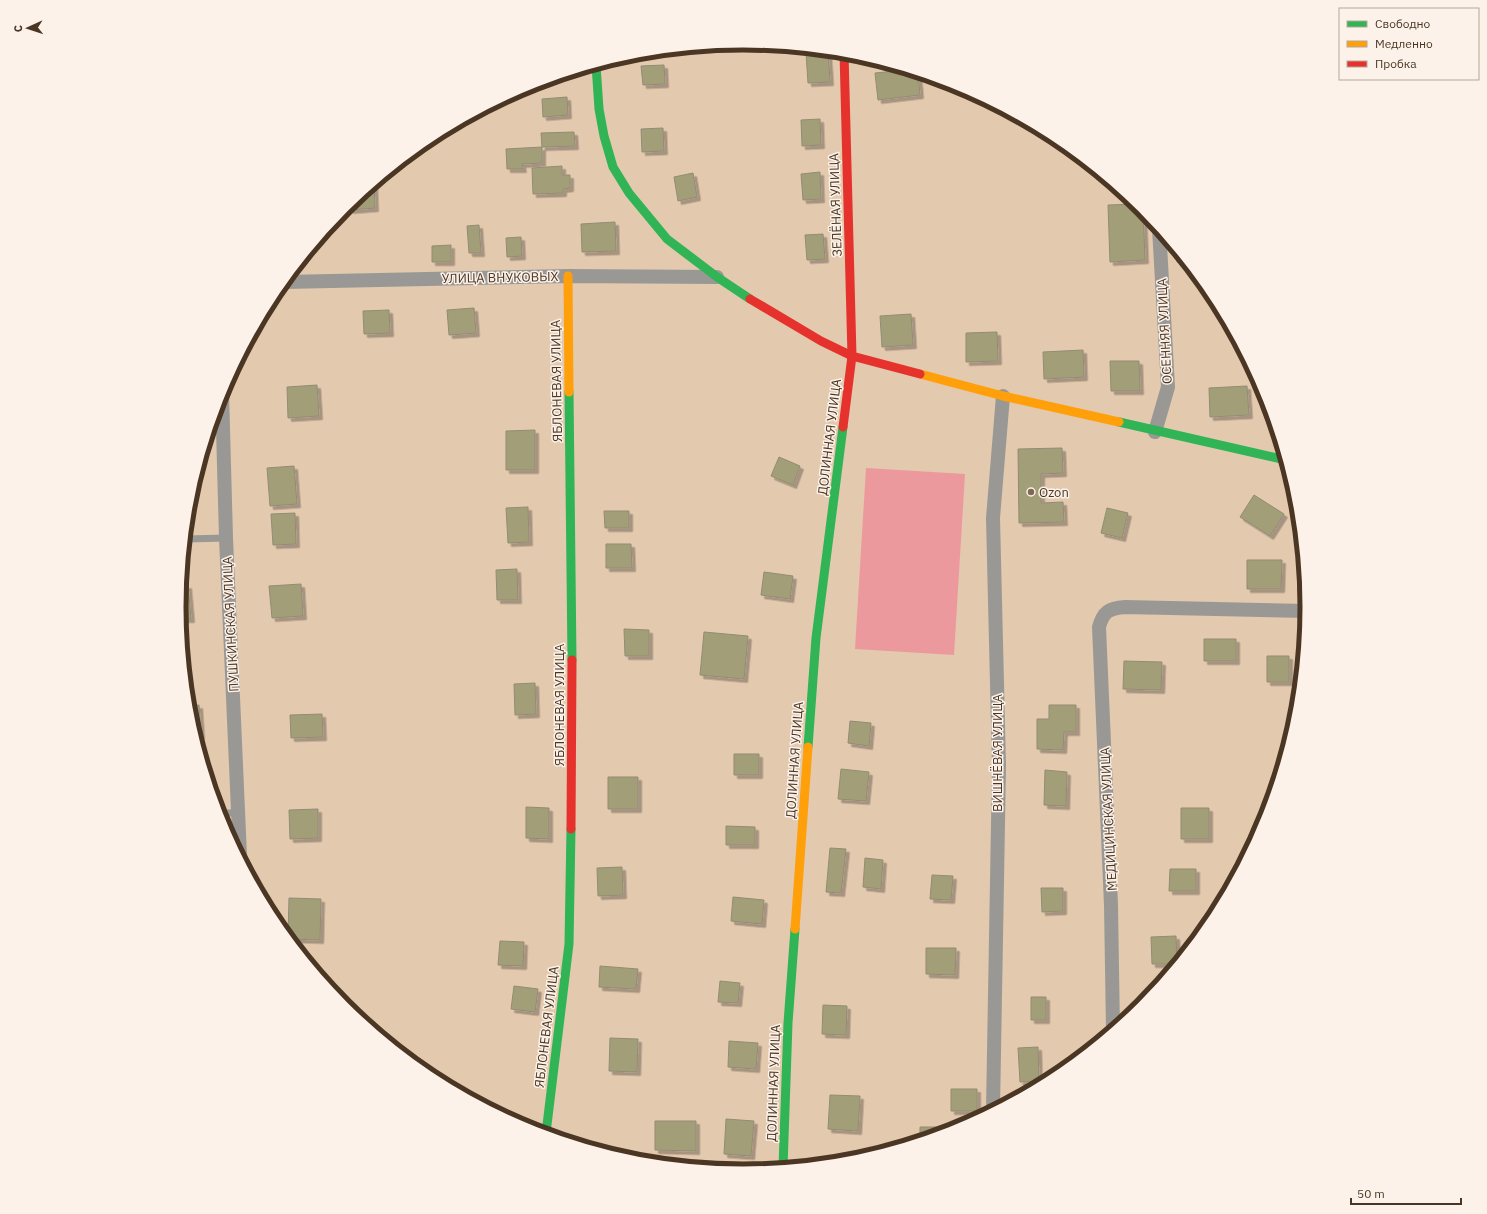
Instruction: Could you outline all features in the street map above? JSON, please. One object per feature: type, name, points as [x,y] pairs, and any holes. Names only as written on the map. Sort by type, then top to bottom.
[{"type":"street","name":"ЗЕЛЁНАЯ УЛИЦА","points":[[844,60],[852,356]]},
{"type":"street","points":[[596,70],[599,109],[604,136],[613,167],[629,193],[667,239],[717,278],[773,314],[821,342],[852,356],[1003,396],[1155,432],[1281,459]]},
{"type":"street","name":"ОСЕННЯЯ УЛИЦА","points":[[1155,432],[1168,387],[1160,237]]},
{"type":"street","name":"УЛИЦА ВНУКОВЫХ","points":[[292,282],[568,276],[717,278]]},
{"type":"street","name":"ЯБЛОНЕВАЯ УЛИЦА","points":[[547,1128],[569,944],[573,716],[568,276]]},
{"type":"street","name":"ДОЛИННАЯ УЛИЦА","points":[[783,1163],[788,1023],[816,638],[852,356]]},
{"type":"street","name":"ВИШНЁВАЯ УЛИЦА","points":[[993,1105],[999,766],[994,518],[1003,396]]},
{"type":"street","name":"ПУШКИНСКАЯ УЛИЦА","points":[[223,411],[226,538],[239,843]]},
{"type":"street","name":"МЕДИЦИНСКАЯ УЛИЦА","points":[[1113,1024],[1111,905],[1099,627],[1102,617],[1107,611],[1115,607],[1125,606],[1300,611]]},
{"type":"lane","points":[[191,539],[226,538]]},
{"type":"lane","points":[[226,813],[238,812]]},
{"type":"shaded area","points":[[866,468],[965,474],[954,655],[855,649]]},
{"type":"building","points":[[806,54],[828,57],[830,82],[808,83]]},
{"type":"building","points":[[664,65],[665,84],[643,85],[641,66]]},
{"type":"building","points":[[895,71],[919,79],[920,95],[878,100],[875,73]]},
{"type":"building","points":[[567,97],[568,115],[543,117],[542,99]]},
{"type":"building","points":[[820,119],[821,145],[802,146],[801,120]]},
{"type":"building","points":[[663,128],[664,151],[642,152],[641,129]]},
{"type":"building","points":[[574,132],[575,146],[542,147],[541,133]]},
{"type":"building","points":[[542,147],[542,163],[522,164],[523,169],[507,169],[506,149]]},
{"type":"building","points":[[562,166],[562,175],[570,175],[570,188],[563,189],[563,193],[533,194],[532,168]]},
{"type":"building","points":[[820,172],[821,199],[803,200],[801,174]]},
{"type":"building","points":[[693,173],[697,197],[678,201],[674,177]]},
{"type":"building","points":[[374,190],[375,208],[353,210]]},
{"type":"building","points":[[1128,204],[1143,220],[1145,260],[1110,262],[1108,205]]},
{"type":"building","points":[[615,222],[616,251],[582,252],[581,224]]},
{"type":"building","points":[[479,225],[481,253],[469,253],[467,226]]},
{"type":"building","points":[[823,234],[825,259],[807,260],[805,235]]},
{"type":"building","points":[[521,237],[522,256],[507,257],[506,238]]},
{"type":"building","points":[[451,245],[451,262],[432,262],[432,246]]},
{"type":"building","points":[[474,308],[476,333],[449,335],[447,310]]},
{"type":"building","points":[[389,310],[390,333],[364,334],[363,311]]},
{"type":"building","points":[[911,314],[913,345],[882,347],[880,316]]},
{"type":"building","points":[[997,332],[998,361],[966,362],[966,333]]},
{"type":"building","points":[[1083,350],[1084,377],[1044,379],[1043,352]]},
{"type":"building","points":[[1110,361],[1139,361],[1140,391],[1111,391]]},
{"type":"building","points":[[317,385],[319,416],[288,418],[287,387]]},
{"type":"building","points":[[1247,386],[1249,415],[1210,417],[1209,388]]},
{"type":"building","points":[[535,430],[535,470],[506,470],[506,431]]},
{"type":"building","points":[[1062,448],[1063,473],[1041,474],[1041,503],[1063,502],[1064,522],[1019,523],[1018,449]]},
{"type":"building","points":[[779,457],[800,466],[793,485],[771,476]]},
{"type":"building","points":[[294,466],[297,504],[270,506],[267,468]]},
{"type":"building","points":[[1254,495],[1284,514],[1270,536],[1240,517]]},
{"type":"building","points":[[528,507],[529,542],[508,543],[506,508]]},
{"type":"building","points":[[1107,508],[1128,513],[1122,538],[1101,533]]},
{"type":"building","points":[[604,511],[629,511],[629,528],[605,528]]},
{"type":"building","points":[[295,513],[296,544],[273,545],[271,514]]},
{"type":"building","points":[[606,544],[631,544],[632,568],[606,568]]},
{"type":"building","points":[[1247,560],[1282,560],[1281,589],[1247,589]]},
{"type":"building","points":[[1298,562],[1298,562],[1300,592],[1298,592]]},
{"type":"building","points":[[517,569],[518,600],[497,600],[496,570]]},
{"type":"building","points":[[764,572],[793,576],[790,599],[761,595]]},
{"type":"building","points":[[301,584],[303,616],[272,618],[269,586]]},
{"type":"building","points":[[188,585],[191,619],[187,619]]},
{"type":"building","points":[[624,629],[649,630],[649,656],[625,656]]},
{"type":"building","points":[[704,632],[748,636],[744,679],[700,675]]},
{"type":"building","points":[[1204,639],[1236,639],[1236,661],[1204,661]]},
{"type":"building","points":[[1267,656],[1289,656],[1289,682],[1267,682]]},
{"type":"building","points":[[1124,661],[1162,662],[1161,690],[1123,689]]},
{"type":"building","points":[[535,683],[536,714],[515,715],[514,684]]},
{"type":"building","points":[[195,705],[199,705],[201,733],[197,716]]},
{"type":"building","points":[[1049,705],[1076,705],[1076,732],[1064,732],[1063,750],[1037,749],[1037,719],[1049,719]]},
{"type":"building","points":[[322,714],[323,737],[291,738],[290,715]]},
{"type":"building","points":[[850,721],[871,723],[869,746],[848,743]]},
{"type":"building","points":[[734,754],[759,754],[759,775],[734,775]]},
{"type":"building","points":[[841,769],[869,772],[866,801],[838,799]]},
{"type":"building","points":[[1045,770],[1067,772],[1066,806],[1044,805]]},
{"type":"building","points":[[608,777],[638,777],[638,809],[608,809]]},
{"type":"building","points":[[526,807],[549,808],[549,839],[526,838]]},
{"type":"building","points":[[1181,808],[1209,808],[1209,839],[1181,839]]},
{"type":"building","points":[[318,809],[318,838],[290,839],[289,810]]},
{"type":"building","points":[[726,826],[755,827],[755,845],[726,845]]},
{"type":"building","points":[[830,848],[846,849],[841,893],[826,892]]},
{"type":"building","points":[[865,858],[883,860],[881,889],[863,887]]},
{"type":"building","points":[[622,867],[623,895],[598,896],[597,868]]},
{"type":"building","points":[[1170,869],[1196,869],[1196,891],[1169,891]]},
{"type":"building","points":[[932,875],[953,876],[951,900],[930,899]]},
{"type":"building","points":[[1041,888],[1063,888],[1063,911],[1042,912]]},
{"type":"building","points":[[733,897],[764,900],[762,924],[731,921]]},
{"type":"building","points":[[289,898],[321,899],[320,940],[297,939],[288,927]]},
{"type":"building","points":[[1176,936],[1177,956],[1170,964],[1152,964],[1151,937]]},
{"type":"building","points":[[500,941],[524,942],[523,966],[498,965]]},
{"type":"building","points":[[926,948],[956,948],[955,975],[926,974]]},
{"type":"building","points":[[600,966],[638,969],[636,989],[599,987]]},
{"type":"building","points":[[720,981],[740,983],[738,1003],[718,1002]]},
{"type":"building","points":[[514,986],[538,989],[535,1012],[511,1009]]},
{"type":"building","points":[[1031,997],[1046,997],[1046,1020],[1031,1020]]},
{"type":"building","points":[[823,1005],[847,1006],[846,1035],[822,1034]]},
{"type":"building","points":[[610,1038],[638,1039],[637,1072],[609,1071]]},
{"type":"building","points":[[729,1041],[758,1043],[756,1069],[728,1067]]},
{"type":"building","points":[[1038,1047],[1039,1079],[1035,1081],[1020,1082],[1018,1048]]},
{"type":"building","points":[[951,1089],[977,1089],[977,1111],[951,1111]]},
{"type":"building","points":[[830,1095],[860,1096],[858,1131],[828,1129]]},
{"type":"building","points":[[726,1119],[754,1121],[751,1156],[724,1154]]},
{"type":"building","points":[[655,1121],[696,1121],[696,1151],[655,1150]]},
{"type":"building","points":[[920,1127],[940,1127],[940,1128],[920,1135]]},
{"type":"traffic: fast","points":[[596,70],[599,109],[604,136],[613,167],[629,193],[667,239],[717,277],[750,299]]},
{"type":"traffic: fast","points":[[569,392],[572,660]]},
{"type":"traffic: fast","points":[[1119,422],[1281,459]]},
{"type":"traffic: fast","points":[[808,747],[816,638],[843,427]]},
{"type":"traffic: fast","points":[[547,1128],[569,944],[571,829]]},
{"type":"traffic: fast","points":[[783,1163],[788,1023],[795,929]]},
{"type":"traffic: slow","points":[[568,276],[569,392]]},
{"type":"traffic: slow","points":[[920,374],[1003,396],[1119,422]]},
{"type":"traffic: slow","points":[[795,929],[808,747]]},
{"type":"traffic: jam","points":[[843,427],[852,356],[844,60]]},
{"type":"traffic: jam","points":[[750,299],[821,341],[852,356],[920,374]]},
{"type":"traffic: jam","points":[[571,829],[572,660]]},
{"type":"place","name":"Ozon","points":[[1031,492]]}]
